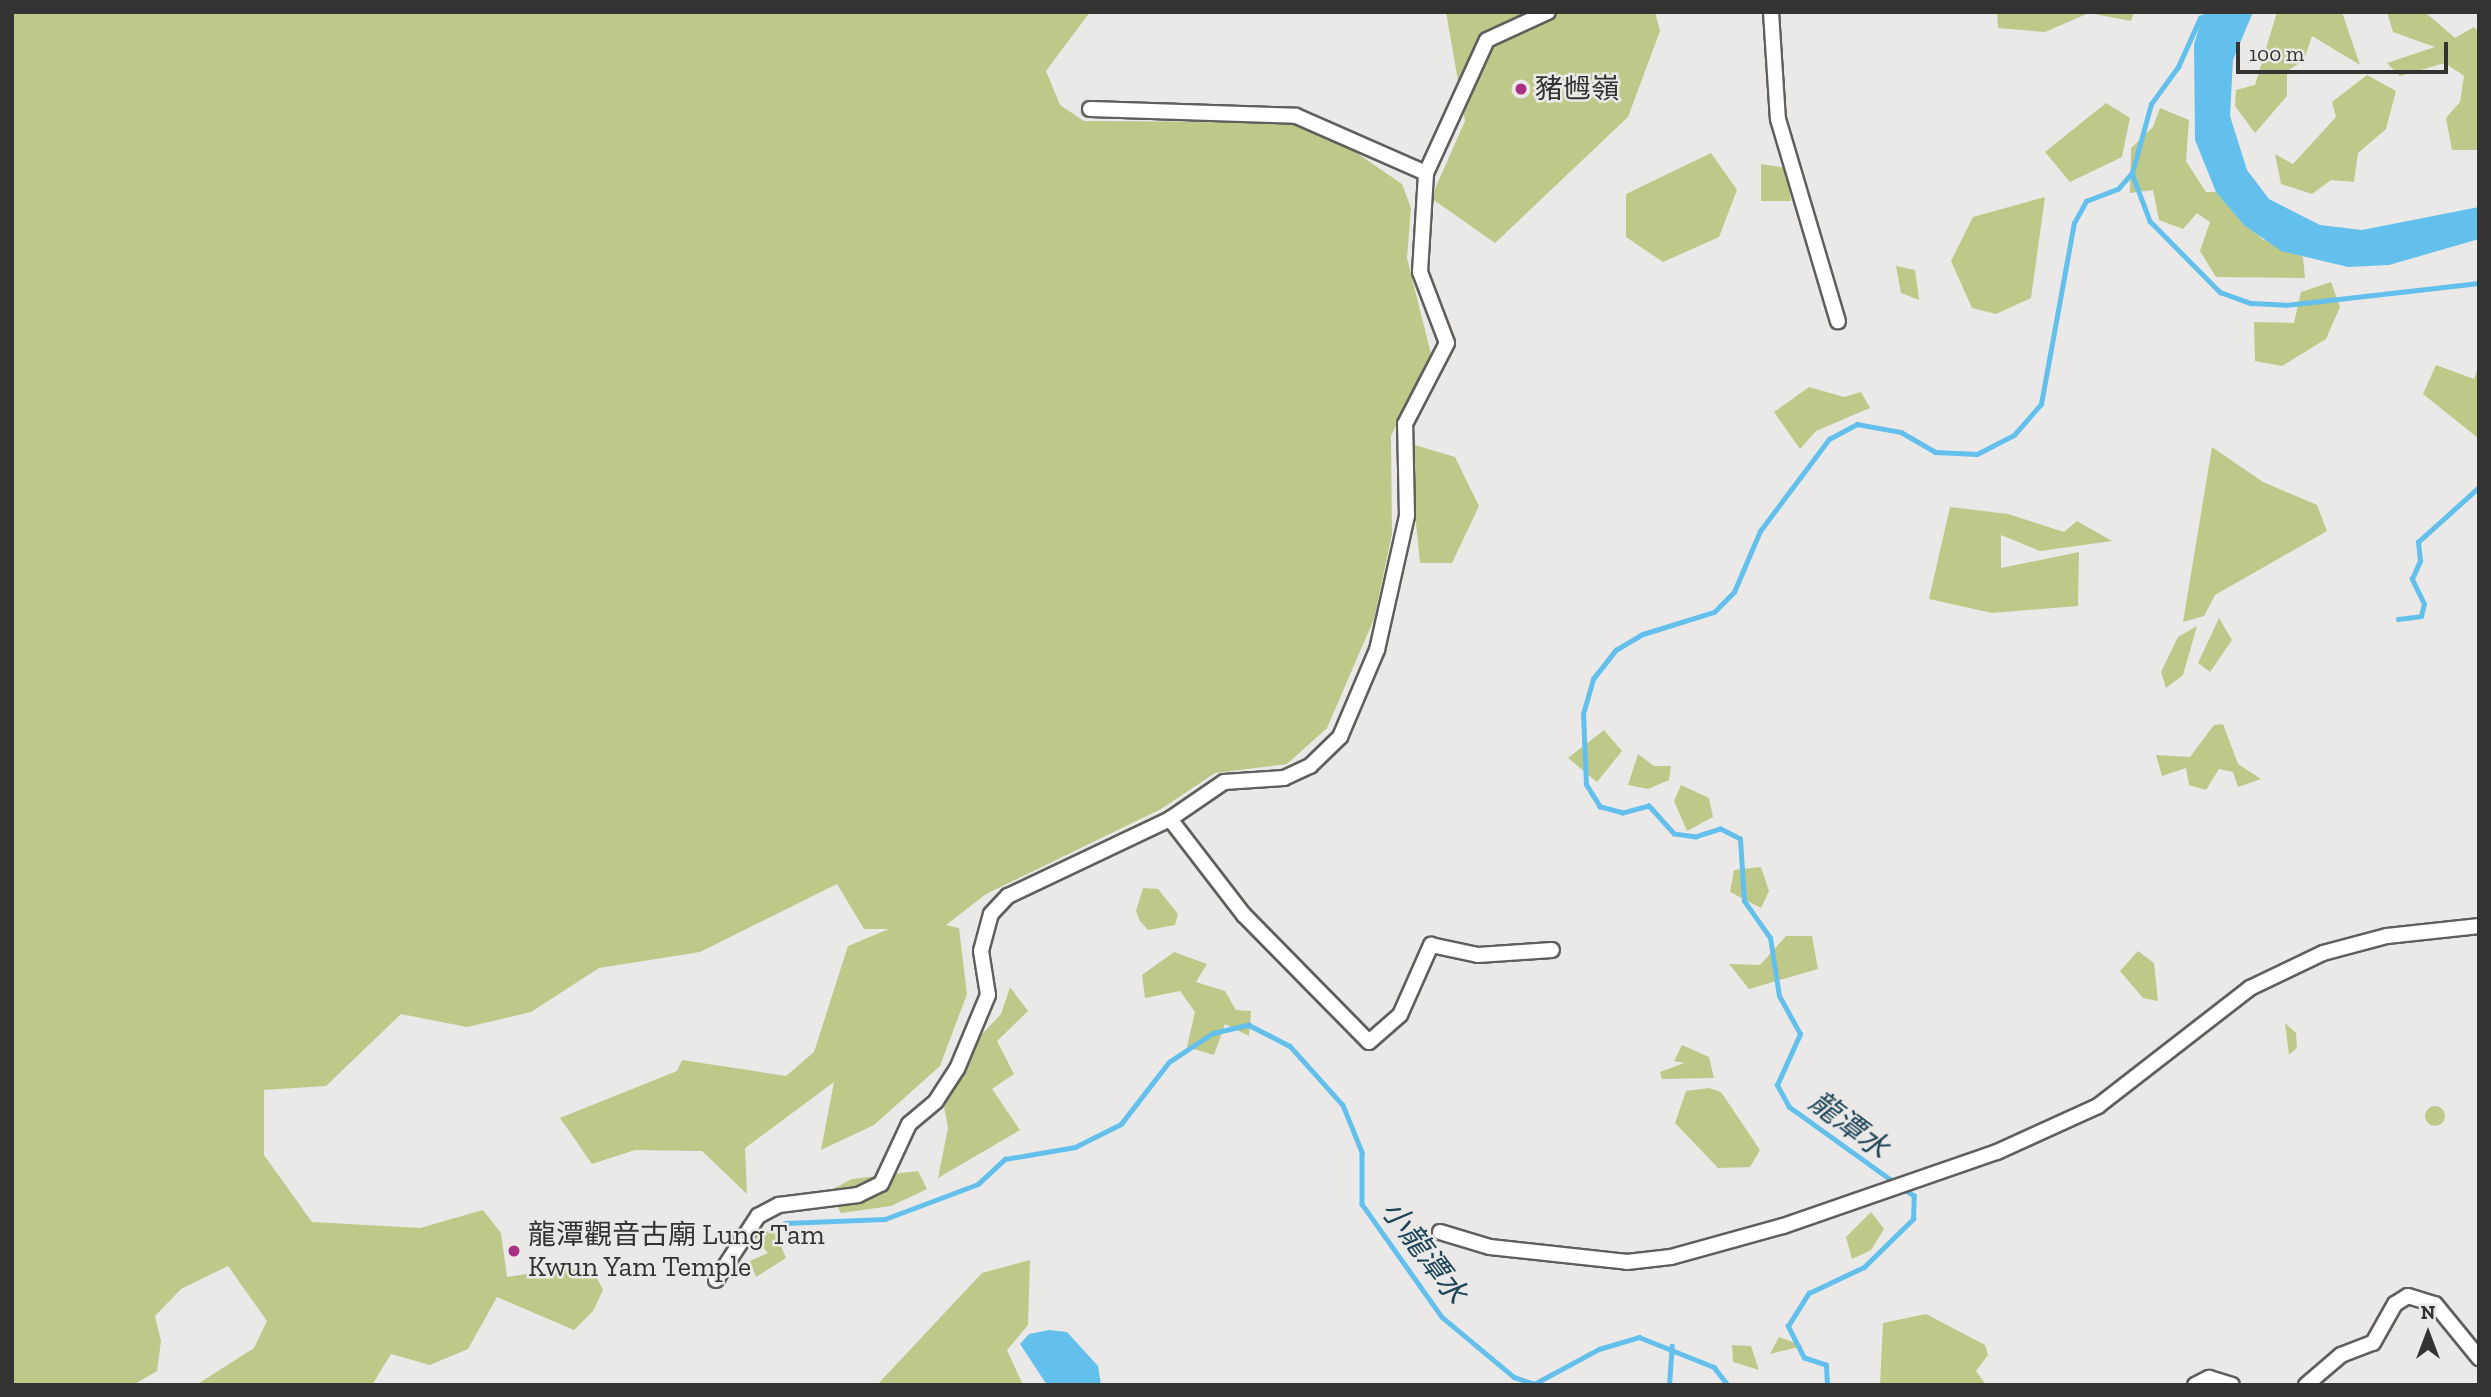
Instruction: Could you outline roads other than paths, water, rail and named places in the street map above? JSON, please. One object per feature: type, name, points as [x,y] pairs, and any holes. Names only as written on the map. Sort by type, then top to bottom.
[{"type":"street","points":[[716,1280],[758,1216],[779,1205],[858,1195],[881,1184],[909,1124],[936,1101],[957,1069],[983,1008],[988,995],[981,951],[999,905],[1053,872],[1170,819],[1224,782],[1284,778],[1310,766],[1340,737],[1377,650],[1407,516],[1405,424],[1447,343],[1420,272],[1426,173],[1487,40],[1548,12]]},
{"type":"street","points":[[1771,12],[1778,119],[1838,321]]},
{"type":"street","points":[[1090,109],[1296,116],[1426,173]]},
{"type":"street","points":[[1170,819],[1244,915],[1369,1042],[1399,1015],[1431,945],[1478,955],[1552,950]]},
{"type":"street","points":[[1440,1232],[1490,1247],[1627,1262],[1727,1243],[1923,1179],[2098,1106],[2250,988],[2323,953],[2387,936],[2479,926]]},
{"type":"street","points":[[2306,1385],[2340,1355],[2374,1343],[2395,1304],[2408,1296],[2435,1304],[2479,1358]]},
{"type":"street","points":[[2195,1385],[2209,1378],[2232,1385]]},
{"type":"water","points":[[2204,12],[2253,12],[2233,60],[2230,116],[2247,170],[2269,199],[2320,225],[2362,230],[2479,207],[2479,239],[2389,265],[2348,267],[2281,251],[2244,225],[2216,192],[2195,140],[2194,44]]},
{"type":"water","points":[[1049,1330],[1067,1332],[1098,1366],[1101,1385],[1047,1385],[1020,1344],[1029,1334]]},
{"type":"waterway","points":[[1896,1184],[1789,1107],[1777,1085],[1800,1034],[1779,996],[1770,938],[1744,901],[1740,839],[1720,829],[1696,837],[1674,834],[1649,806],[1623,813],[1600,807],[1586,785],[1583,714],[1593,679],[1616,650],[1643,634],[1714,612],[1734,592],[1760,531],[1829,439],[1857,424],[1901,432],[1935,452],[1977,454],[2014,435],[2041,404],[2074,223],[2086,201],[2118,189],[2132,173],[2151,104],[2178,67],[2200,18],[2216,12]]},
{"type":"waterway","points":[[2132,173],[2150,221],[2220,292],[2251,303],[2286,305],[2479,283]]},
{"type":"waterway","points":[[2398,619],[2421,616],[2424,604],[2412,579],[2420,561],[2418,542],[2479,487]]},
{"type":"waterway","name":"小龍潭水","points":[[785,1223],[885,1219],[978,1184],[1005,1159],[1075,1147],[1121,1124],[1169,1062],[1213,1033],[1249,1025],[1290,1046],[1343,1105],[1362,1152],[1362,1204],[1442,1317],[1514,1377],[1534,1384],[1599,1349],[1639,1337],[1714,1367],[1728,1385]]},
{"type":"waterway","name":"龍潭水","points":[[1827,1385],[1826,1365],[1804,1358],[1788,1326],[1809,1293],[1864,1267],[1913,1219],[1914,1196],[1903,1189]]},
{"type":"waterway","points":[[1669,1385],[1672,1346]]},
{"type":"place","name":"豬乸嶺","points":[[1521,89]]},
{"type":"place","name":"龍潭觀音古廟 Lung Tam Kwun Yam Temple","points":[[514,1251]]}]
